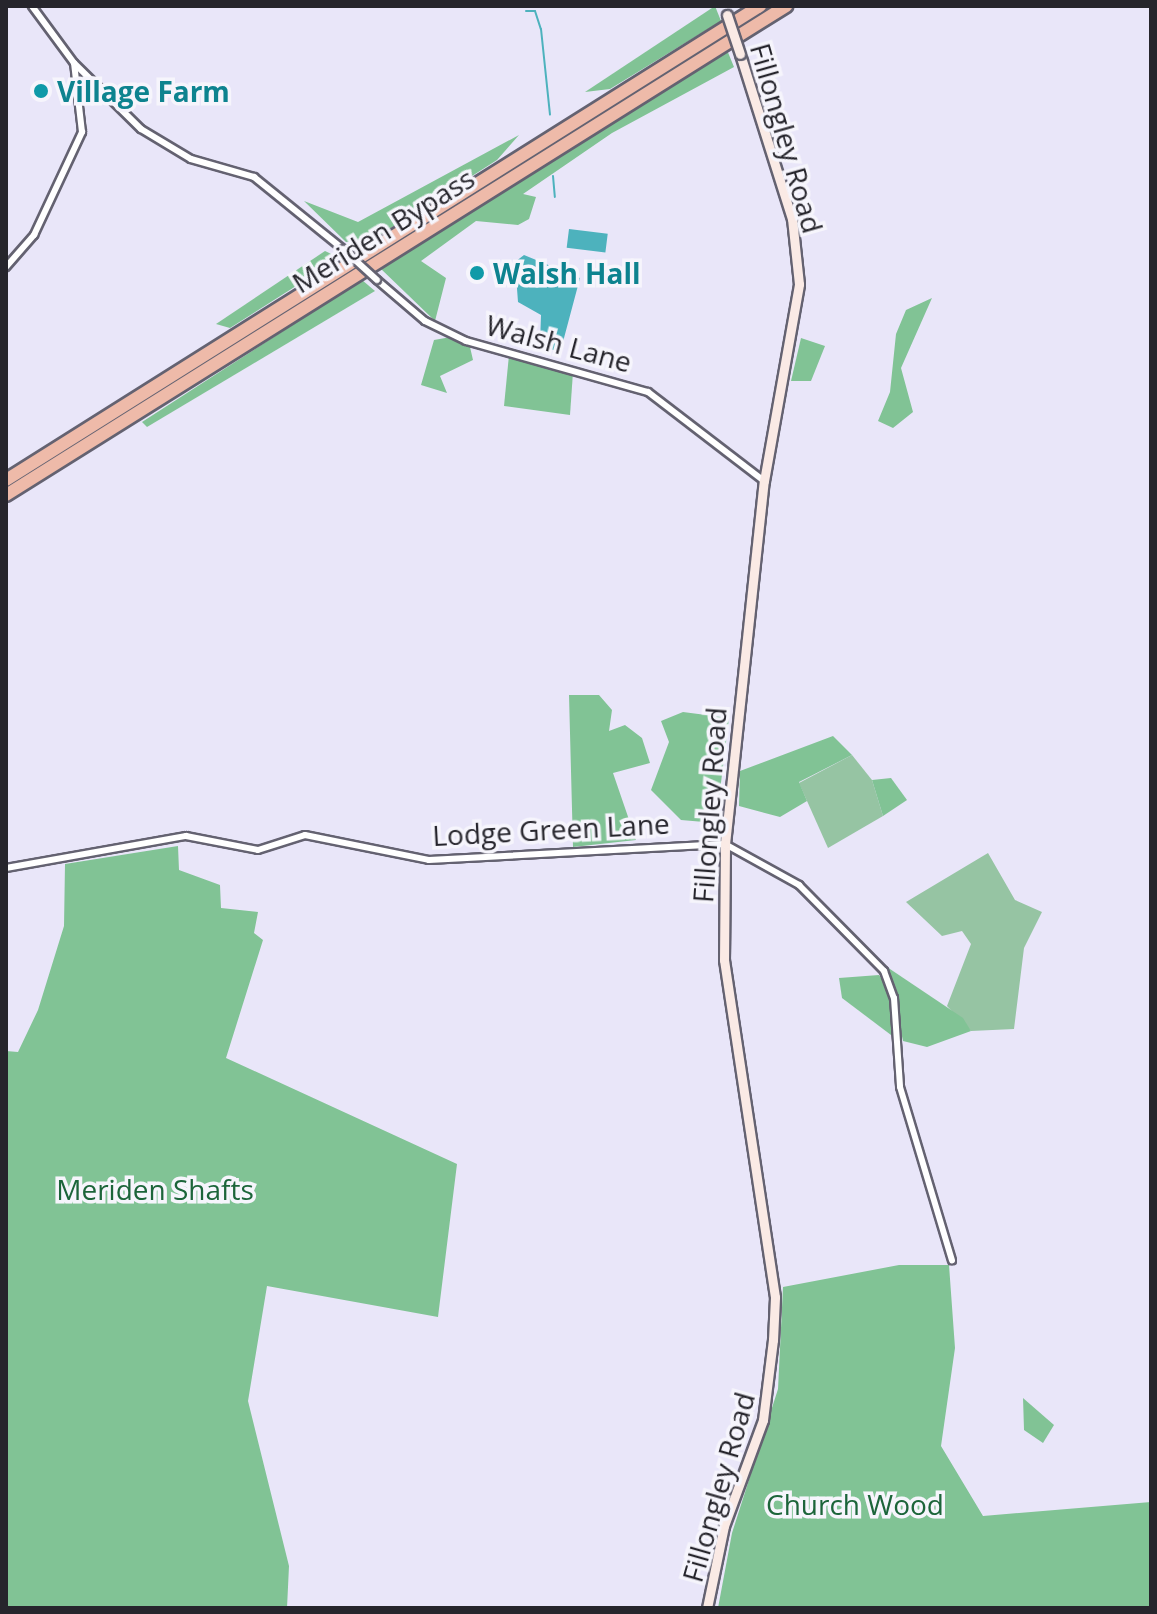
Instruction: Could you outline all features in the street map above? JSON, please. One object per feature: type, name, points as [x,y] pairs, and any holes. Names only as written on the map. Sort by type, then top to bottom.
[{"type":"highway","name":"Meriden Bypass","points":[[6,480],[760,6]]},
{"type":"highway","name":"Meriden Bypass","points":[[6,495],[786,6]]},
{"type":"main road","name":"Fillongley Road","points":[[707,1608],[724,1526],[763,1420],[775,1297],[724,960],[725,844],[764,481],[795,320],[798,258],[776,161],[726,10]]},
{"type":"street","points":[[32,6],[92,87],[80,89]]},
{"type":"street","points":[[6,267],[70,169],[82,132],[80,89],[74,63]]},
{"type":"street","name":"Walsh Lane","points":[[92,87],[164,145],[281,194],[425,321],[466,341],[648,392],[764,481]]},
{"type":"street","name":"Lodge Green Lane","points":[[6,868],[186,836],[258,850],[305,835],[429,860],[725,844]]},
{"type":"street","points":[[725,844],[799,885],[884,971],[894,998],[900,1087],[952,1260]]},
{"type":"green space","points":[[715,6],[721,21],[610,89],[585,92]]},
{"type":"green space","points":[[727,50],[734,67],[612,133],[523,194],[536,197],[529,219],[518,225],[476,221],[421,261],[446,278],[435,321],[380,268]]},
{"type":"green space","points":[[519,135],[497,160],[372,240],[346,242],[304,201],[358,222]]},
{"type":"green space","points":[[325,251],[340,258],[230,328],[216,324]]},
{"type":"green space","points":[[362,280],[375,291],[147,427],[142,422]]},
{"type":"green space","points":[[932,298],[901,368],[913,412],[893,428],[878,421],[890,392],[896,334],[906,310]]},
{"type":"green space","points":[[451,337],[470,347],[473,360],[440,376],[447,393],[421,385],[434,340]]},
{"type":"green space","points":[[801,338],[825,346],[811,381],[791,381]]},
{"type":"green space","points":[[509,355],[573,372],[570,415],[504,406]]},
{"type":"green space","points":[[569,695],[599,695],[612,710],[609,731],[625,725],[642,738],[650,763],[613,773],[636,840],[573,847]]},
{"type":"green space","points":[[683,712],[729,718],[716,823],[681,820],[651,790],[669,742],[661,721]]},
{"type":"green space","points":[[833,736],[852,755],[799,782],[807,801],[780,817],[739,806],[740,771]]},
{"type":"green space","points":[[852,755],[872,780],[883,816],[828,848],[799,783]]},
{"type":"green space","points":[[891,778],[907,800],[883,816],[872,780]]},
{"type":"green space","name":"Meriden Shafts","points":[[178,846],[179,870],[220,885],[221,908],[258,912],[254,933],[263,940],[226,1058],[457,1164],[438,1317],[267,1286],[248,1401],[289,1566],[287,1608],[6,1608],[6,1051],[18,1052],[38,1010],[64,926],[65,864]]},
{"type":"green space","points":[[988,853],[1015,900],[1042,912],[1024,948],[1014,1029],[971,1031],[947,1006],[971,944],[962,931],[942,936],[906,902]]},
{"type":"green space","points":[[887,967],[963,1018],[971,1031],[927,1047],[903,1041]]},
{"type":"green space","points":[[879,975],[887,987],[895,1038],[842,998],[839,978]]},
{"type":"green space","name":"Church Wood","points":[[899,1265],[949,1265],[955,1348],[941,1446],[983,1516],[1151,1502],[1151,1608],[718,1608],[732,1533],[778,1389],[783,1287]]},
{"type":"green space","points":[[1023,1398],[1054,1425],[1043,1443],[1024,1430]]},
{"type":"water","points":[[569,229],[608,234],[605,253],[567,248]]},
{"type":"water","points":[[524,255],[580,278],[560,353],[540,344],[541,315],[518,302],[515,262]]},
{"type":"waterway","points":[[526,11],[535,11],[541,29],[550,115]]},
{"type":"waterway","points":[[553,176],[555,197]]},
{"type":"place","name":"Village Farm","points":[[41,91]]},
{"type":"place","name":"Walsh Hall","points":[[477,273]]}]
